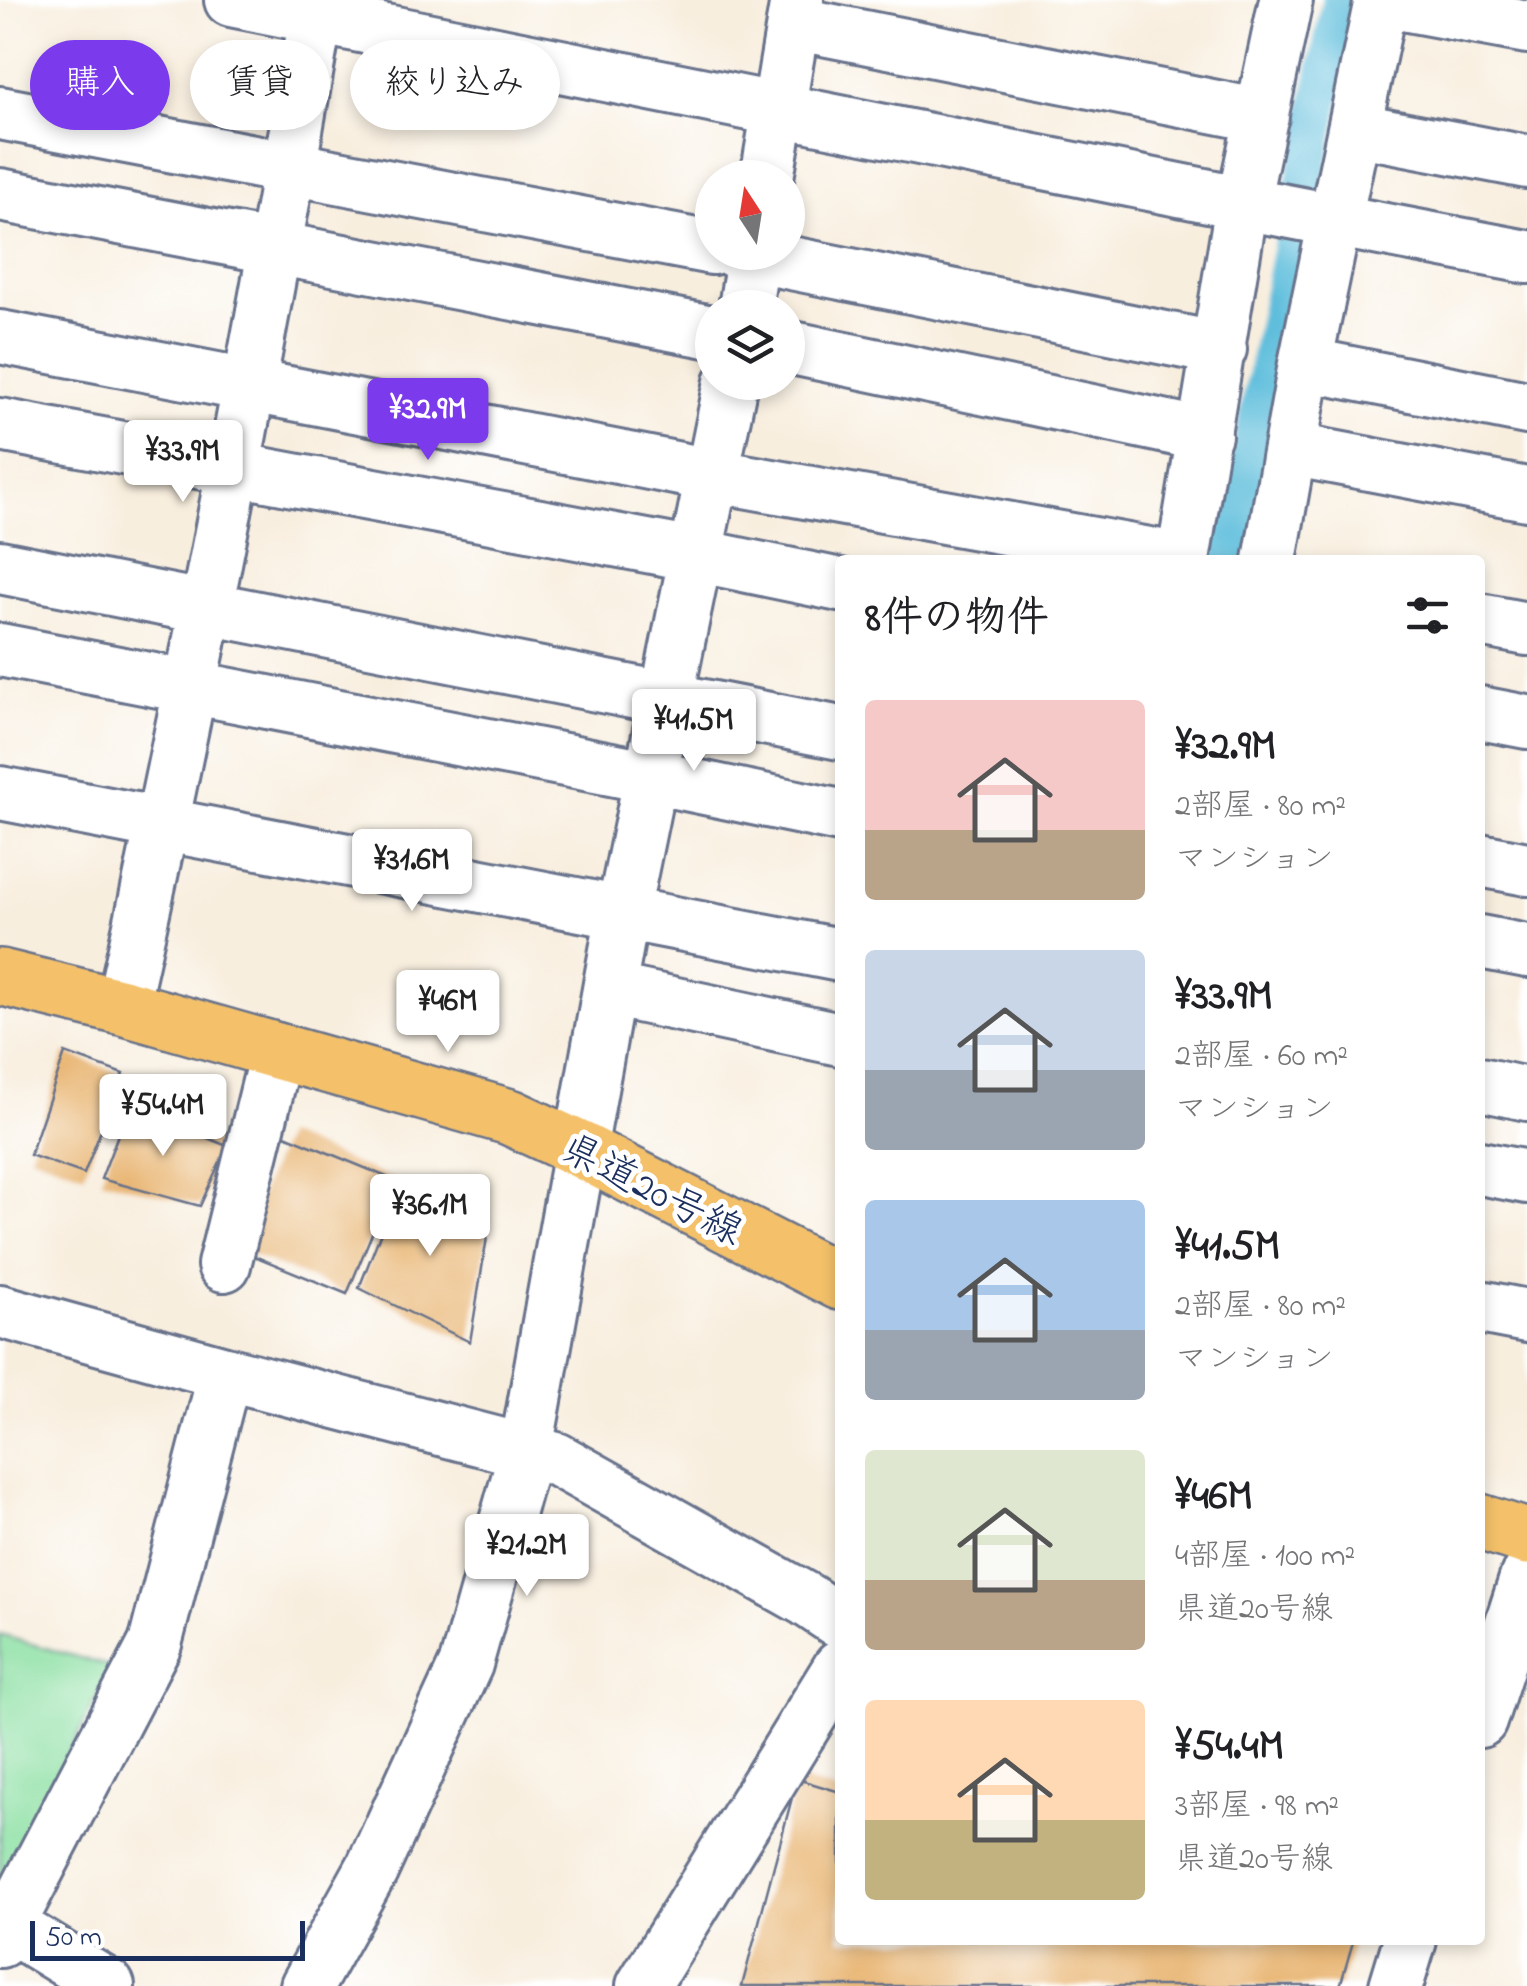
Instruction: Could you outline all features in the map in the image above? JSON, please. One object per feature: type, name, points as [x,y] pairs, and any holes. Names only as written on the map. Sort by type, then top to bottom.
[{"type":"main road","name":"県道20号線","points":[[0,976],[510,1117],[835,1279]]},
{"type":"main road","points":[[1485,1524],[1527,1537]]},
{"type":"street","points":[[231,0],[1244,204],[1527,257]]},
{"type":"street","points":[[1184,555],[1239,222],[1286,0]]},
{"type":"street","points":[[1271,555],[1305,364],[1381,0],[1527,28]]},
{"type":"street","points":[[770,160],[795,12],[1262,116]]},
{"type":"street","points":[[122,1007],[163,826],[316,16]]},
{"type":"street","points":[[0,114],[695,244]]},
{"type":"street","points":[[1354,128],[1527,162]]},
{"type":"street","points":[[0,195],[695,329]]},
{"type":"street","points":[[805,265],[1220,349]]},
{"type":"street","points":[[0,338],[711,475],[1155,555]]},
{"type":"street","points":[[805,352],[1205,434]]},
{"type":"street","points":[[1305,364],[1527,408]]},
{"type":"street","points":[[306,1986],[372,1869],[466,1664],[526,1450],[623,912],[726,400]]},
{"type":"street","points":[[0,425],[835,584]]},
{"type":"street","points":[[1290,449],[1527,494]]},
{"type":"street","points":[[0,568],[835,732]]},
{"type":"street","points":[[1485,621],[1527,629]]},
{"type":"street","points":[[0,650],[835,815]]},
{"type":"street","points":[[1485,714],[1527,722]]},
{"type":"street","points":[[0,792],[835,954]]},
{"type":"street","points":[[1485,861],[1527,869]]},
{"type":"street","points":[[1485,943],[1527,951]]},
{"type":"street","points":[[610,990],[835,1038]]},
{"type":"street","points":[[224,1265],[278,1050]]},
{"type":"street","points":[[1485,1085],[1527,1094]]},
{"type":"street","points":[[1485,1169],[1527,1177]]},
{"type":"street","points":[[1485,1308],[1527,1316]]},
{"type":"street","points":[[0,1311],[556,1459],[835,1619]]},
{"type":"street","points":[[108,1986],[5,1934],[156,1644],[225,1373]]},
{"type":"street","points":[[1485,1706],[1527,1576]]},
{"type":"street","points":[[642,1986],[835,1675]]},
{"type":"street","points":[[1396,1986],[1408,1945]]},
{"type":"green space","points":[[0,1635],[112,1667],[0,1893]]},
{"type":"building","points":[[65,1053],[123,1074],[84,1174],[30,1155]]},
{"type":"building","points":[[129,1106],[227,1146],[200,1206],[101,1179]]},
{"type":"building","points":[[285,1135],[394,1180],[347,1294],[237,1249]]},
{"type":"building","points":[[402,1179],[490,1219],[470,1342],[359,1288]]},
{"type":"building","points":[[797,1779],[835,1790],[835,1945],[1352,1945],[1340,1986],[742,1986]]},
{"type":"waterway","points":[[1231,555],[1341,0]]}]
